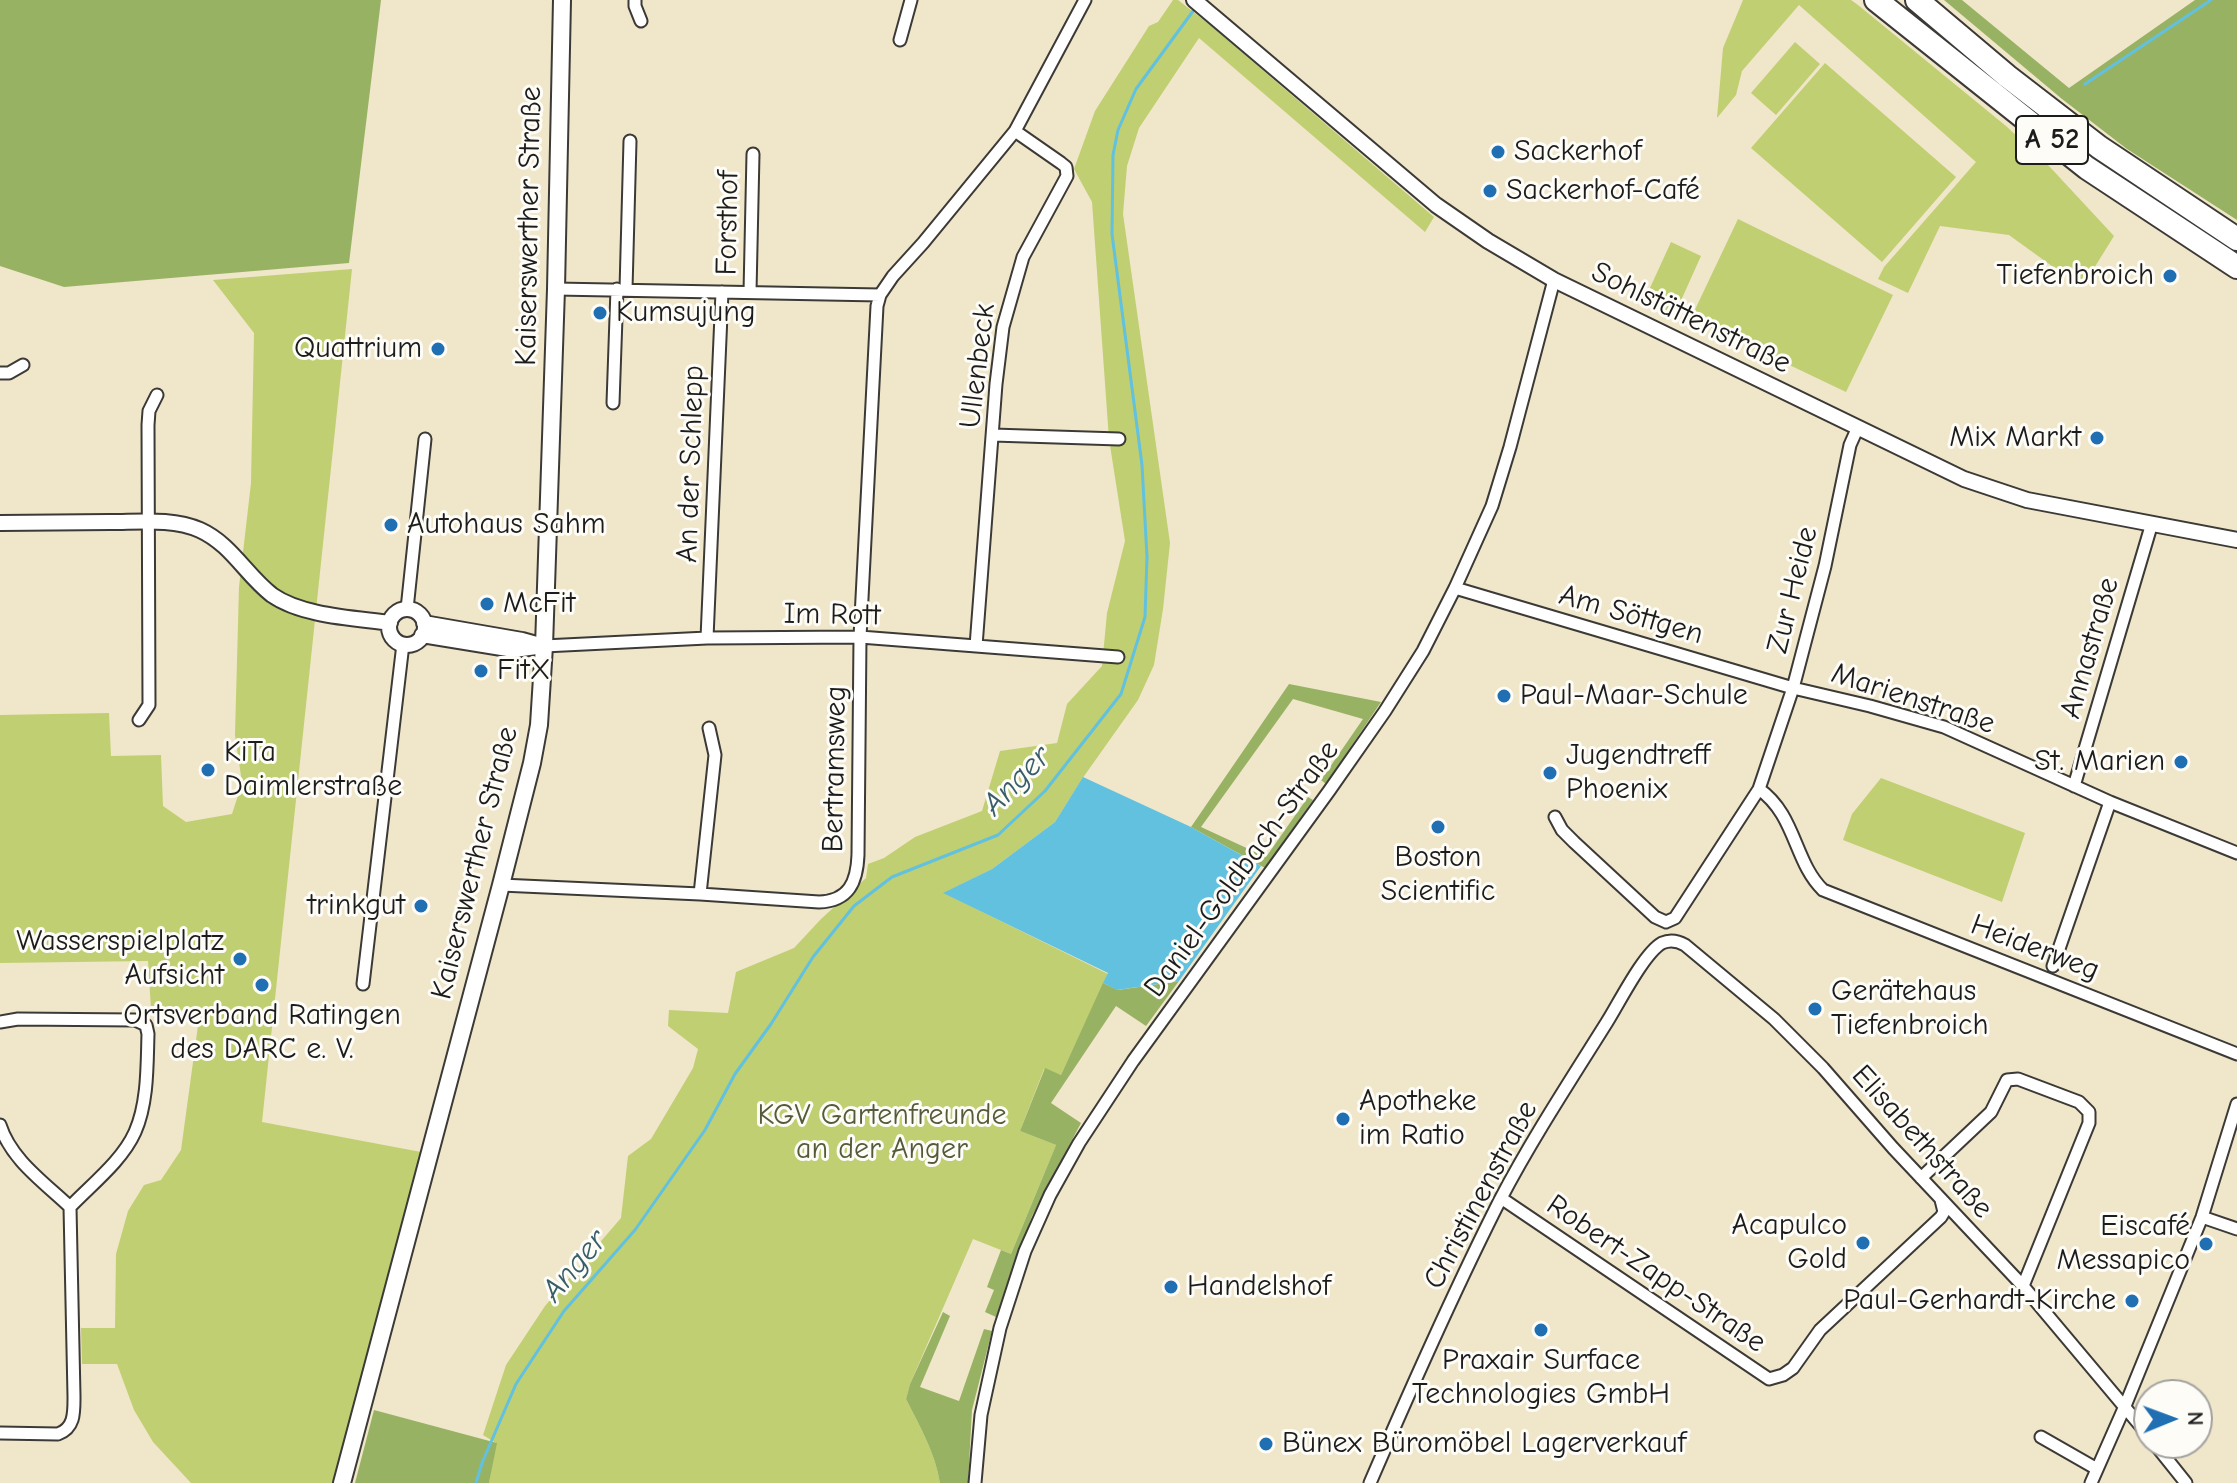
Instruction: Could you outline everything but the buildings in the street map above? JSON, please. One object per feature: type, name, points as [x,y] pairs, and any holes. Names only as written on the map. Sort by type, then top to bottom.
[{"type":"highway","name":"A 52","points":[[1876,0],[2087,168],[2237,267]]},
{"type":"highway","name":"A 52","points":[[1917,0],[2007,76],[2099,147],[2237,239]]},
{"type":"main road","name":"Kaiserswerther Straße","points":[[342,1483],[428,1167],[532,763],[539,725],[556,289],[562,0]]},
{"type":"street","points":[[635,0],[641,21]]},
{"type":"street","points":[[900,40],[911,0]]},
{"type":"street","points":[[556,289],[880,295],[1015,131],[1085,0]]},
{"type":"street","name":"Sohlstättenstraße","points":[[1194,0],[1436,205],[1488,241],[1554,280],[1964,479],[2027,500],[2237,540]]},
{"type":"street","name":"Ullenbeck","points":[[976,646],[999,353],[1009,303],[1023,257],[1067,176],[1066,167],[1015,131]]},
{"type":"street","points":[[613,403],[630,141]]},
{"type":"street","name":"Forsthof","points":[[750,292],[753,154]]},
{"type":"street","name":"Daniel-Goldbach-Straße","points":[[975,1483],[981,1415],[1000,1328],[1025,1251],[1050,1195],[1079,1143],[1133,1061],[1385,711],[1423,651],[1492,506],[1554,280]]},
{"type":"street","name":"An der Schlepp","points":[[707,638],[722,292]]},
{"type":"street","name":"Bertramsweg","points":[[501,885],[827,902],[843,894],[855,880],[858,869],[860,637],[880,295]]},
{"type":"street","points":[[0,373],[9,373],[23,365]]},
{"type":"street","points":[[139,720],[149,705],[149,411],[157,395]]},
{"type":"street","name":"Zur Heide","points":[[1666,922],[1675,918],[1759,789],[1793,688],[1825,566],[1850,445],[1858,427]]},
{"type":"street","points":[[993,435],[1119,439]]},
{"type":"street","points":[[407,609],[425,439]]},
{"type":"street","points":[[0,523],[148,522],[185,525],[225,546],[272,595],[309,610],[390,623]]},
{"type":"street","name":"Annastraße","points":[[2074,786],[2152,523]]},
{"type":"street","name":"Am Söttgen","points":[[1455,588],[1793,688]]},
{"type":"street","points":[[407,609],[419,613],[423,629],[414,643],[403,644],[392,637],[390,623],[396,613],[407,609]]},
{"type":"street","points":[[423,629],[514,650],[544,646]]},
{"type":"street","name":"Im Rott","points":[[544,646],[707,638],[860,637],[1118,657]]},
{"type":"street","points":[[363,984],[403,644]]},
{"type":"street","name":"Marienstraße","points":[[1793,688],[1944,727],[2110,802],[2237,853]]},
{"type":"street","points":[[700,894],[715,755],[709,728]]},
{"type":"street","name":"Heiderweg","points":[[1759,789],[1781,809],[1817,885],[1823,890],[2237,1054]]},
{"type":"street","points":[[2053,966],[2110,802]]},
{"type":"street","points":[[1555,817],[1568,836],[1655,917],[1666,922],[1664,942]]},
{"type":"street","name":"Elisabethstraße","points":[[1664,942],[1677,941],[1685,945],[1774,1019],[1823,1068],[2023,1286],[2133,1416]]},
{"type":"street","name":"Christinenstraße","points":[[1370,1483],[1420,1367],[1501,1198],[1639,969],[1652,951],[1664,942]]},
{"type":"street","points":[[0,1022],[18,1019],[135,1020],[146,1025],[148,1040],[144,1087],[135,1132],[122,1152],[70,1207],[74,1416],[66,1431],[58,1434],[0,1433]]},
{"type":"street","points":[[1921,1178],[1991,1112],[2007,1080],[2018,1079],[2079,1102],[2089,1112],[2089,1123],[2023,1286]]},
{"type":"street","points":[[2091,1483],[2202,1217],[2237,1104]]},
{"type":"street","points":[[0,1125],[17,1157],[70,1207]]},
{"type":"street","name":"Robert-Zapp-Straße","points":[[1501,1198],[1769,1379],[1793,1368],[1820,1330],[1941,1217],[1944,1212],[1941,1199]]},
{"type":"street","points":[[2202,1217],[2237,1229]]},
{"type":"street","points":[[2041,1437],[2097,1469]]},
{"type":"street","points":[[2167,1459],[2186,1483]]},
{"type":"green space","points":[[0,0],[381,0],[349,263],[64,287],[0,266]]},
{"type":"green space","name":"KGV Gartenfreunde an der Anger","points":[[1173,0],[1178,0],[1210,25],[1434,217],[1425,232],[1199,38],[1139,128],[1127,166],[1123,214],[1170,543],[1163,609],[1154,665],[1138,700],[1055,822],[992,869],[944,893],[1108,974],[1061,1075],[1044,1069],[1020,1131],[1056,1145],[1011,1254],[973,1239],[910,1384],[906,1399],[931,1450],[940,1483],[489,1483],[496,1443],[483,1435],[506,1365],[545,1306],[621,1218],[628,1156],[651,1139],[693,1068],[698,1049],[668,1026],[669,1010],[728,1013],[736,972],[794,948],[866,878],[868,864],[884,858],[915,837],[982,811],[1000,751],[1057,743],[1067,704],[1102,666],[1107,613],[1125,541],[1109,439],[1092,202],[1074,169],[1095,111],[1149,26],[1158,22]]},
{"type":"green space","points":[[1743,0],[1851,0],[2006,126],[2049,166],[2114,236],[2086,281],[2056,269],[2009,235],[1940,226],[1908,293],[1878,279],[1884,267],[1976,162],[1799,5],[1742,71],[1736,95],[1717,118],[1723,48]]},
{"type":"green space","points":[[1944,0],[1962,0],[2069,88],[2195,0],[2237,0],[2237,220],[2127,149]]},
{"type":"green space","points":[[1795,42],[1820,64],[1776,115],[1751,93]]},
{"type":"green space","points":[[1825,63],[1956,177],[1882,262],[1751,148]]},
{"type":"green space","points":[[1738,219],[1893,295],[1846,392],[1691,318]]},
{"type":"green space","points":[[1671,242],[1701,256],[1674,316],[1644,301]]},
{"type":"green space","points":[[352,269],[262,1122],[421,1152],[337,1483],[191,1483],[153,1442],[134,1410],[117,1364],[82,1364],[81,1328],[115,1328],[116,1254],[128,1211],[144,1185],[161,1180],[181,1150],[200,1011],[151,1009],[148,961],[0,963],[0,715],[109,713],[111,756],[161,755],[163,806],[186,822],[232,814],[242,783],[235,735],[239,587],[251,483],[254,333],[213,280]]},
{"type":"green space","points":[[1289,684],[1381,702],[1326,784],[1321,780],[1363,719],[1293,699],[1201,827],[1266,857],[1308,797],[1313,800],[1265,868],[1191,827]]},
{"type":"green space","points":[[1881,778],[2025,833],[2002,902],[1843,840],[1852,814]]},
{"type":"green space","points":[[1179,981],[1146,1026],[1116,1006],[1051,1103],[1081,1123],[1032,1216],[996,1317],[985,1312],[994,1290],[987,1287],[1001,1250],[1011,1254],[1056,1145],[1020,1131],[1045,1068],[1061,1075],[1103,983],[1118,990]]},
{"type":"green space","points":[[943,1312],[950,1316],[920,1387],[959,1401],[984,1329],[992,1331],[972,1410],[968,1483],[940,1483],[931,1450],[906,1399]]},
{"type":"green space","points":[[374,1410],[497,1443],[489,1483],[355,1483]]},
{"type":"water","points":[[1083,777],[1191,827],[1261,866],[1179,981],[1117,990],[1103,983],[1108,973],[943,893],[992,869],[1055,822]]},
{"type":"waterway","points":[[2085,84],[2211,0]]},
{"type":"waterway","name":"Anger","points":[[476,1483],[516,1384],[564,1311],[635,1230],[705,1130],[735,1074],[813,957],[854,906],[892,877],[998,835],[1045,791],[1121,694],[1145,617],[1147,557],[1142,465],[1112,234],[1113,155],[1118,130],[1136,89],[1196,7]]},
{"type":"place","name":"Sackerhof","points":[[1498,152]]},
{"type":"place","name":"Sackerhof-Café","points":[[1490,191]]},
{"type":"place","name":"Tiefenbroich","points":[[2170,276]]},
{"type":"place","name":"Kumsujung","points":[[600,313]]},
{"type":"place","name":"Quattrium","points":[[438,349]]},
{"type":"place","name":"Mix Markt","points":[[2097,438]]},
{"type":"place","name":"Autohaus Sahm","points":[[391,525]]},
{"type":"place","name":"McFit","points":[[487,604]]},
{"type":"place","name":"FitX","points":[[481,671]]},
{"type":"place","name":"Paul-Maar-Schule","points":[[1504,696]]},
{"type":"place","name":"St. Marien","points":[[2181,762]]},
{"type":"place","name":"KiTa Daimlerstraße","points":[[208,770]]},
{"type":"place","name":"Jugendtreff Phoenix","points":[[1550,773]]},
{"type":"place","name":"Boston Scientific","points":[[1438,827]]},
{"type":"place","name":"trinkgut","points":[[421,906]]},
{"type":"place","name":"Wasserspielplatz Aufsicht","points":[[240,959]]},
{"type":"place","name":"Ortsverband Ratingen des DARC e. V.","points":[[262,985]]},
{"type":"place","name":"Gerätehaus Tiefenbroich","points":[[1815,1009]]},
{"type":"place","name":"Apotheke im Ratio","points":[[1343,1119]]},
{"type":"place","name":"Acapulco Gold","points":[[1863,1243]]},
{"type":"place","name":"Eiscafé Messapico","points":[[2206,1244]]},
{"type":"place","name":"Handelshof","points":[[1171,1287]]},
{"type":"place","name":"Paul-Gerhardt-Kirche","points":[[2132,1301]]},
{"type":"place","name":"Praxair Surface Technologies GmbH","points":[[1541,1330]]},
{"type":"place","name":"Bünex Büromöbel Lagerverkauf","points":[[1266,1444]]}]
